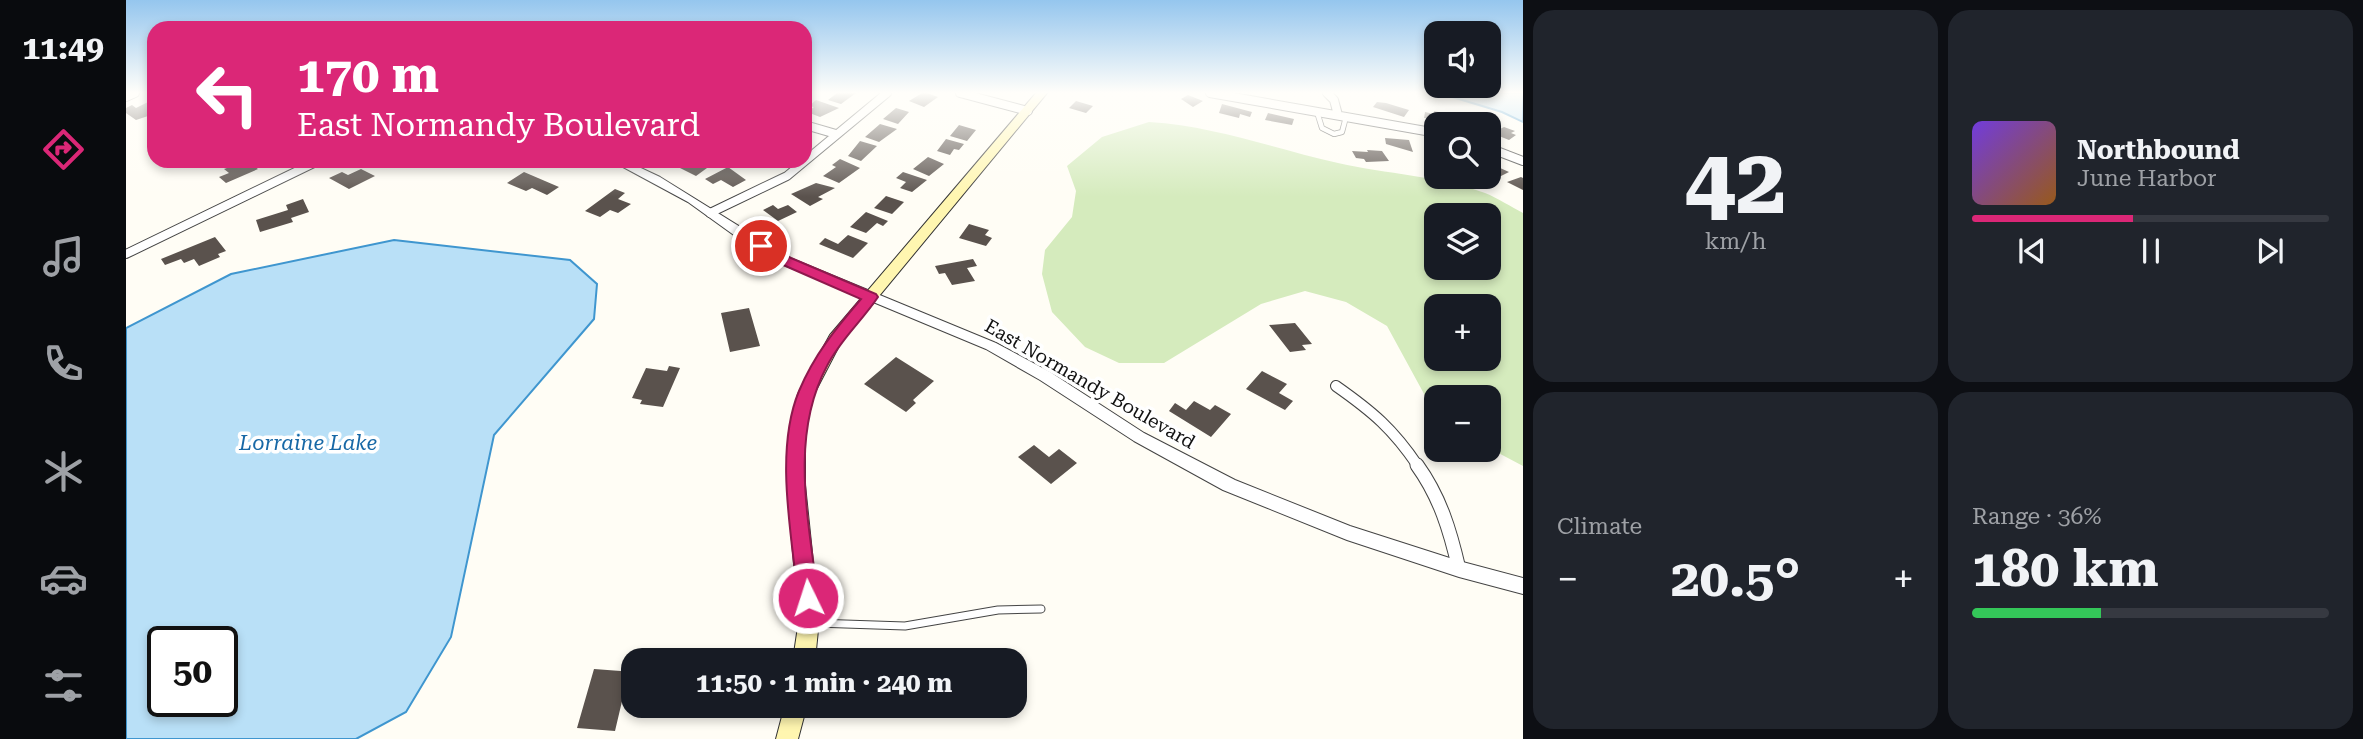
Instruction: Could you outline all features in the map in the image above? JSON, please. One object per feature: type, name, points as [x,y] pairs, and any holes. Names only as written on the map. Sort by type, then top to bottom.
[{"type":"main road","points":[[806,648],[809,623],[805,554],[796,485],[797,431],[806,394],[818,366],[835,339],[1014,127]]},
{"type":"main road","points":[[788,739],[793,718]]},
{"type":"street","points":[[814,127],[836,134]]},
{"type":"street","points":[[812,155],[844,127]]},
{"type":"street","points":[[1406,127],[1424,131]]},
{"type":"street","points":[[1501,153],[1523,161]]},
{"type":"street","points":[[126,254],[304,168]]},
{"type":"street","name":"East Normandy Boulevard","points":[[632,168],[656,179],[786,261],[991,346],[1045,376],[1139,437],[1229,485],[1347,533],[1459,569],[1523,586]]},
{"type":"street","points":[[710,213],[787,176],[797,168]]},
{"type":"street","points":[[1336,386],[1376,414],[1401,441],[1430,483],[1448,521],[1459,569]]},
{"type":"lane","points":[[1321,127],[1334,134],[1342,132],[1342,127]]},
{"type":"lane","points":[[809,623],[905,626],[998,610],[1041,609]]},
{"type":"green space","points":[[1132,127],[1195,127],[1356,167],[1424,178],[1424,189],[1473,189],[1523,213],[1523,466],[1501,454],[1501,385],[1424,385],[1424,394],[1387,326],[1346,302],[1305,291],[1261,304],[1164,363],[1119,363],[1085,347],[1052,312],[1042,274],[1045,250],[1072,217],[1076,191],[1067,166],[1102,137]]},
{"type":"water","name":"Lorraine Lake","points":[[394,240],[570,260],[597,284],[594,319],[494,435],[451,637],[406,712],[356,739],[126,739],[126,328],[231,274]]},
{"type":"building","points":[[876,127],[897,129],[879,142],[865,137]]},
{"type":"building","points":[[957,127],[976,130],[967,141],[950,136]]},
{"type":"building","points":[[1501,128],[1515,131],[1511,133],[1516,135],[1509,140],[1501,137]]},
{"type":"building","points":[[1385,138],[1409,140],[1413,152],[1386,144]]},
{"type":"building","points":[[946,139],[964,144],[959,150],[954,149],[950,155],[937,151]]},
{"type":"building","points":[[860,141],[877,146],[861,161],[848,156]]},
{"type":"building","points":[[1367,150],[1382,151],[1389,161],[1366,162],[1356,158],[1352,151],[1368,152]]},
{"type":"building","points":[[928,157],[944,164],[929,176],[913,169]]},
{"type":"building","points":[[840,159],[860,168],[839,183],[823,176],[836,167],[832,165]]},
{"type":"building","points":[[680,168],[707,168],[696,176]]},
{"type":"building","points":[[729,168],[746,180],[733,187],[721,180],[713,184],[705,179]]},
{"type":"building","points":[[224,169],[258,169],[226,183],[219,177],[229,173]]},
{"type":"building","points":[[361,169],[375,176],[349,189],[329,178],[342,172],[348,175]]},
{"type":"building","points":[[524,172],[559,187],[547,195],[532,188],[526,191],[507,183]]},
{"type":"building","points":[[903,172],[927,180],[912,192],[900,188],[906,182],[896,178]]},
{"type":"building","points":[[1521,177],[1523,190],[1507,182]]},
{"type":"building","points":[[816,183],[835,188],[818,197],[823,199],[810,206],[791,194]]},
{"type":"building","points":[[615,189],[625,193],[618,199],[631,204],[618,213],[610,210],[600,217],[585,211]]},
{"type":"building","points":[[886,196],[904,202],[892,214],[874,208]]},
{"type":"building","points":[[303,199],[309,212],[291,218],[293,222],[260,232],[256,220],[288,210],[286,205]]},
{"type":"building","points":[[773,205],[778,209],[788,205],[797,212],[778,221],[763,210]]},
{"type":"building","points":[[866,212],[888,221],[883,226],[877,223],[866,233],[850,227]]},
{"type":"building","points":[[969,224],[989,230],[985,235],[992,238],[986,246],[959,238]]},
{"type":"building","points":[[848,235],[868,243],[853,258],[819,244],[825,238],[838,244]]},
{"type":"building","points":[[215,237],[226,251],[218,254],[220,257],[199,266],[194,259],[184,263],[181,259],[165,265],[161,259]]},
{"type":"building","points":[[973,259],[977,266],[967,268],[975,281],[952,285],[945,273],[939,274],[935,266]]},
{"type":"building","points":[[749,308],[760,346],[730,352],[721,313]]},
{"type":"building","points":[[1295,323],[1312,344],[1302,345],[1306,350],[1290,352],[1269,325]]},
{"type":"building","points":[[896,357],[934,381],[913,400],[916,403],[906,412],[864,384]]},
{"type":"building","points":[[669,366],[680,368],[663,407],[640,404],[642,400],[632,398],[646,368],[667,371]]},
{"type":"building","points":[[1262,371],[1287,384],[1279,393],[1293,401],[1285,410],[1246,389]]},
{"type":"building","points":[[1194,401],[1210,410],[1215,405],[1231,414],[1211,437],[1169,411],[1175,403],[1186,410]]},
{"type":"building","points":[[1034,445],[1049,457],[1059,449],[1077,463],[1051,484],[1018,457]]},
{"type":"building","points":[[594,669],[621,671],[621,706],[615,731],[577,728]]},
{"type":"route","points":[[761,246],[786,261],[870,297],[835,339],[818,366],[806,394],[797,431],[796,485],[808,598]]}]
